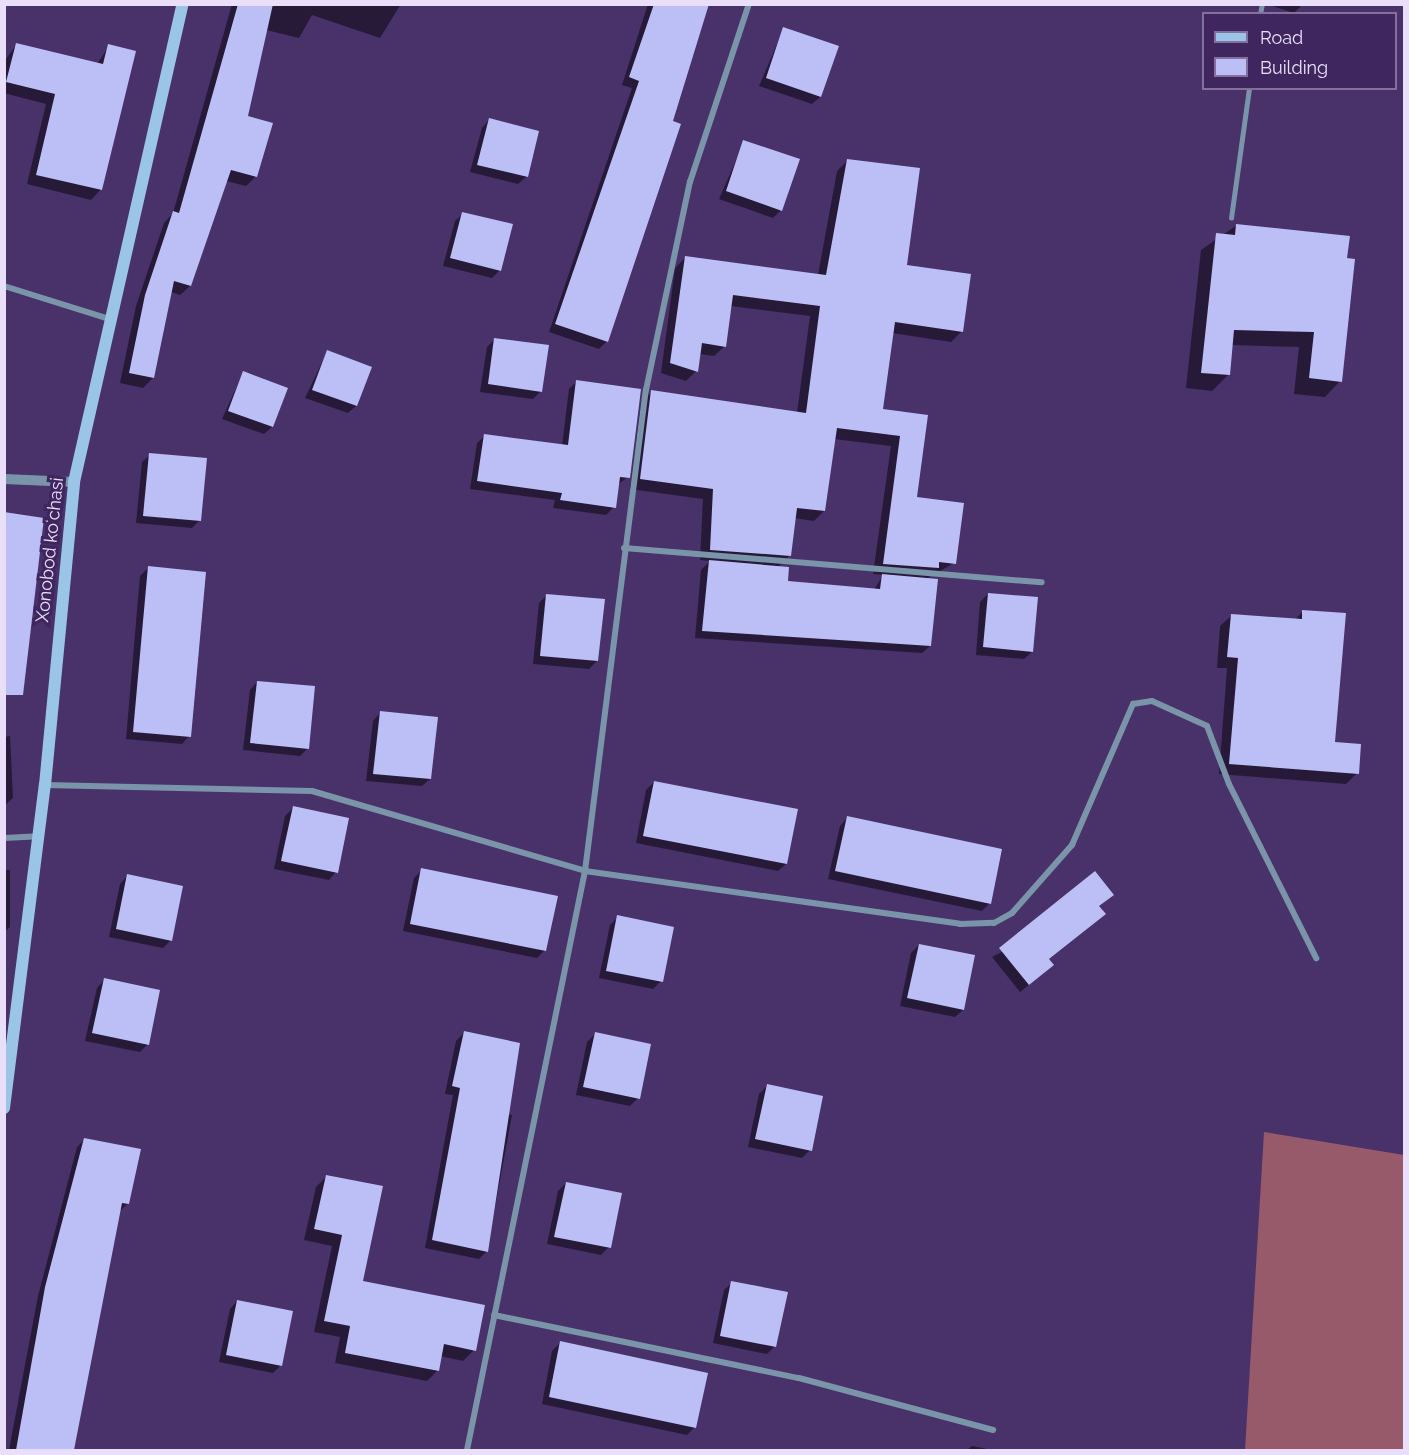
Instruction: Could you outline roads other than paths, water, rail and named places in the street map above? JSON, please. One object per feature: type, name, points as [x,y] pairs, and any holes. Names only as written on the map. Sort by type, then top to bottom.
[{"type":"main road","name":"Xonobod koʻchasi","points":[[4,1108],[45,785],[74,482],[109,319],[183,4]]},
{"type":"street","points":[[467,1450],[585,871],[624,548],[646,390],[690,182],[749,4]]},
{"type":"street","points":[[4,286],[109,319]]},
{"type":"street","points":[[4,479],[74,482]]},
{"type":"street","points":[[624,548],[1042,582]]},
{"type":"street","points":[[45,785],[312,791],[585,871],[960,924],[994,923],[1012,913],[1072,845],[1133,704],[1152,701],[1207,726],[1229,784],[1316,958]]},
{"type":"street","points":[[4,838],[39,836]]},
{"type":"street","points":[[494,1315],[799,1378],[993,1430]]},
{"type":"lane","points":[[1231,218],[1249,90]]}]
